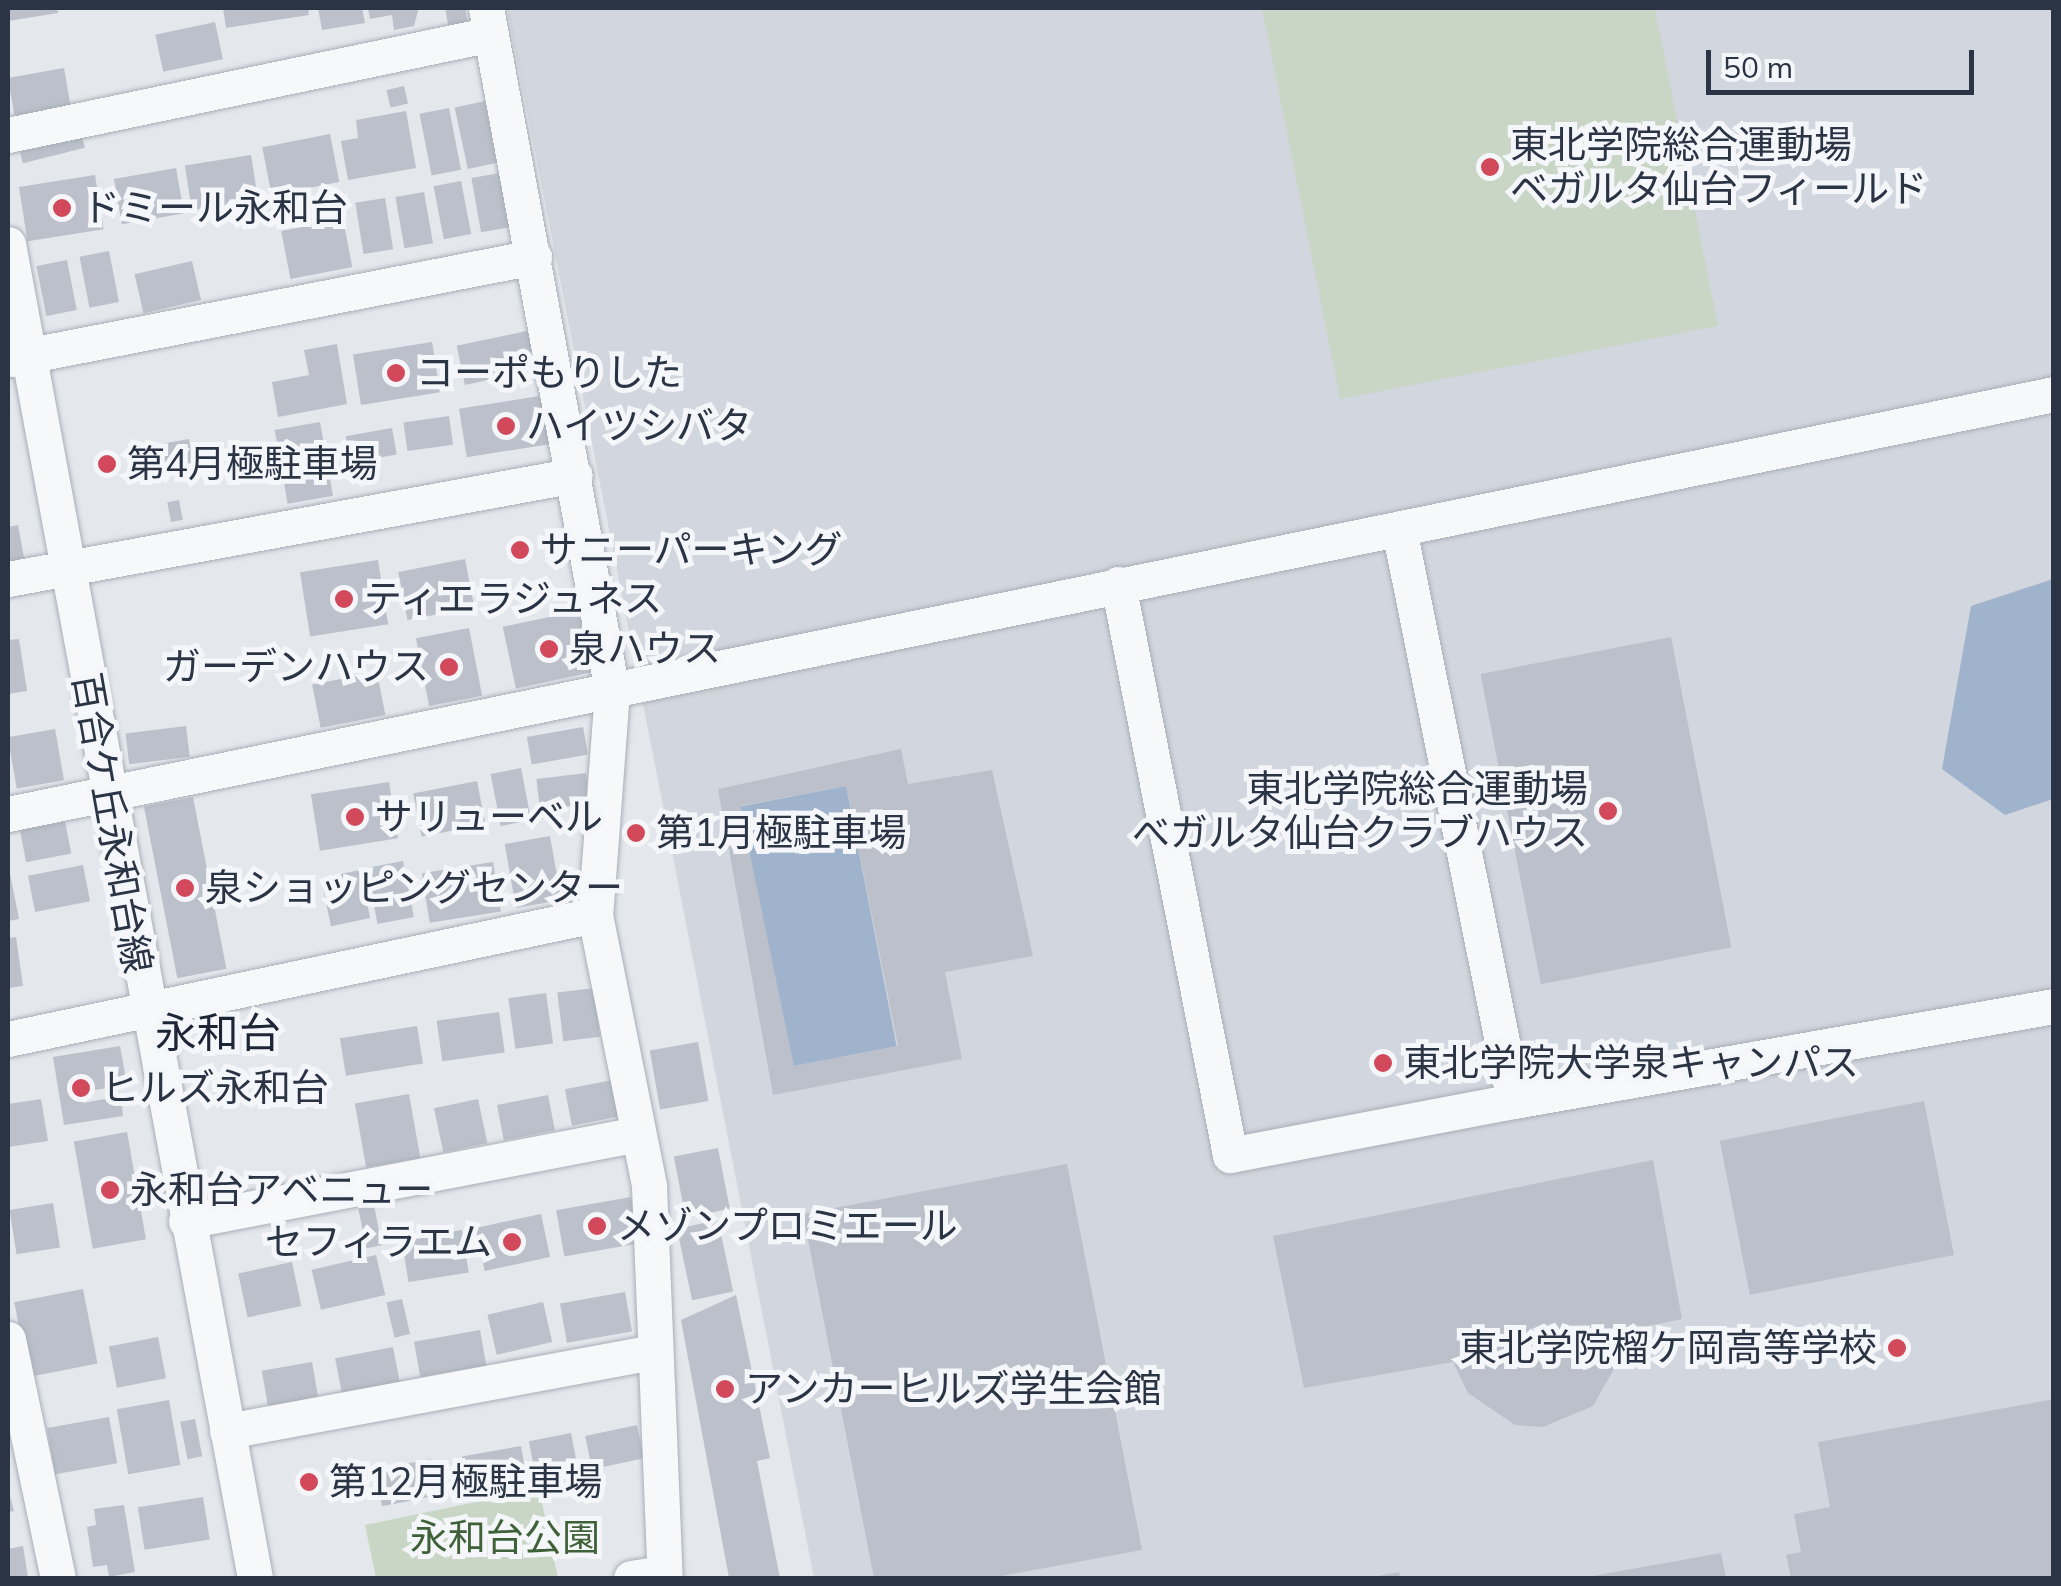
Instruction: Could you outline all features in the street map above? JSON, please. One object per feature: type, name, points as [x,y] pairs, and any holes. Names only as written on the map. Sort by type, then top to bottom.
[{"type":"street","points":[[8,135],[488,21],[612,691],[595,915],[634,1135],[649,1186],[654,1352],[653,1576]]},
{"type":"street","name":"百合ケ丘永和台線","points":[[8,244],[19,356],[69,566],[144,1008],[254,1578]]},
{"type":"street","points":[[19,356],[534,257]]},
{"type":"street","points":[[8,814],[2054,394]]},
{"type":"street","points":[[8,579],[575,475]]},
{"type":"street","points":[[1399,529],[1514,1101]]},
{"type":"street","points":[[1118,584],[1230,1155],[2054,1006]]},
{"type":"street","points":[[8,1039],[595,915]]},
{"type":"street","points":[[186,1221],[634,1135]]},
{"type":"street","points":[[8,1339],[58,1578]]},
{"type":"street","points":[[227,1431],[654,1352]]},
{"type":"shaded area","name":"東北学院大学泉キャンパス","points":[[507,8],[2053,8],[2053,1578],[814,1578]]},
{"type":"green space","name":"東北学院総合運動場 ベガルタ仙台フィールド","points":[[1262,8],[1655,8],[1718,326],[1340,399]]},
{"type":"green space","name":"永和台公園","points":[[539,1489],[558,1578],[376,1578],[365,1525]]},
{"type":"water","points":[[2053,579],[2053,799],[2005,815],[1942,769],[1971,606]]},
{"type":"water","points":[[846,786],[897,1046],[791,1067],[740,807]]},
{"type":"building","points":[[8,8],[57,8],[58,13],[8,21]]},
{"type":"building","points":[[223,8],[308,8],[309,15],[226,28]]},
{"type":"building","points":[[318,8],[362,8],[365,23],[322,30]]},
{"type":"building","points":[[368,8],[418,11],[414,26],[394,30],[392,15],[370,19]]},
{"type":"building","points":[[445,8],[465,8],[468,26],[449,29]]},
{"type":"building","points":[[215,22],[223,59],[163,72],[155,35]]},
{"type":"building","points":[[64,68],[71,107],[15,117],[8,78]]},
{"type":"building","points":[[404,86],[408,104],[391,108],[386,90]]},
{"type":"building","points":[[485,101],[498,163],[468,169],[455,107]]},
{"type":"building","points":[[449,108],[461,170],[432,176],[420,114]]},
{"type":"building","points":[[406,111],[416,168],[348,180],[341,141],[358,138],[356,120]]},
{"type":"building","points":[[330,134],[339,182],[272,195],[262,147]]},
{"type":"building","points":[[82,136],[85,148],[23,163],[20,151]]},
{"type":"building","points":[[251,155],[258,199],[192,210],[185,165]]},
{"type":"building","points":[[176,168],[184,213],[122,224],[114,179]]},
{"type":"building","points":[[500,173],[510,227],[481,232],[471,178]]},
{"type":"building","name":"ドミール永和台","points":[[95,175],[104,229],[28,241],[19,187]]},
{"type":"building","points":[[461,181],[471,234],[444,239],[434,186]]},
{"type":"building","points":[[424,192],[433,243],[404,248],[395,197]]},
{"type":"building","points":[[385,198],[393,249],[364,254],[355,203]]},
{"type":"building","points":[[343,219],[352,267],[291,279],[281,231]]},
{"type":"building","points":[[109,251],[119,302],[89,308],[80,257]]},
{"type":"building","points":[[67,260],[77,310],[46,316],[37,266]]},
{"type":"building","points":[[192,261],[201,300],[144,313],[135,274]]},
{"type":"building","points":[[531,330],[539,369],[465,385],[457,346]]},
{"type":"building","name":"コーポもりした","points":[[432,342],[440,392],[361,405],[353,355]]},
{"type":"building","points":[[337,344],[347,404],[278,417],[272,382],[309,375],[304,350]]},
{"type":"building","name":"ハイツシバタ","points":[[546,395],[554,443],[467,457],[459,409]]},
{"type":"building","points":[[449,416],[453,445],[407,451],[403,422]]},
{"type":"building","points":[[320,422],[333,496],[288,504],[275,430]]},
{"type":"building","points":[[392,428],[397,455],[350,463],[346,436]]},
{"type":"building","points":[[189,439],[194,466],[162,471],[157,445]]},
{"type":"building","points":[[179,500],[183,520],[171,522],[167,502]]},
{"type":"building","points":[[18,525],[25,563],[8,566],[8,527]]},
{"type":"building","points":[[465,559],[474,607],[408,620],[398,572]]},
{"type":"building","name":"ティエラジュネス","points":[[378,560],[388,624],[310,637],[300,572]]},
{"type":"building","name":"泉ハウス","points":[[582,610],[595,672],[516,688],[503,627]]},
{"type":"building","name":"ガーデンハウス","points":[[469,628],[482,696],[429,706],[416,638]]},
{"type":"building","name":"東北学院総合運動場 べガルタ仙台クラブハウス","points":[[1671,637],[1731,947],[1541,984],[1481,674]]},
{"type":"building","points":[[19,639],[27,691],[8,694],[8,640]]},
{"type":"building","points":[[377,672],[385,715],[321,728],[312,685]]},
{"type":"building","points":[[186,726],[190,757],[129,764],[125,733]]},
{"type":"building","points":[[583,727],[588,755],[532,764],[527,737]]},
{"type":"building","points":[[55,729],[64,780],[17,789],[8,737]]},
{"type":"building","points":[[901,749],[908,784],[992,770],[1033,956],[945,972],[962,1059],[773,1095],[718,789]],"holes":[[[846,786],[898,1046],[794,1066],[740,806]]]},
{"type":"building","points":[[521,768],[531,820],[501,826],[491,774]]},
{"type":"building","points":[[586,773],[590,804],[540,810],[536,779]]},
{"type":"building","points":[[477,781],[485,824],[422,837],[413,793]]},
{"type":"building","name":"サリューベル","points":[[389,782],[398,838],[320,851],[311,794]]},
{"type":"building","name":"泉ショッピングセンター","points":[[193,797],[226,969],[177,978],[144,807]]},
{"type":"building","points":[[65,821],[71,853],[26,862],[20,830]]},
{"type":"building","points":[[550,836],[561,900],[516,908],[505,844]]},
{"type":"building","points":[[403,861],[414,917],[378,924],[367,868]]},
{"type":"building","points":[[493,862],[501,911],[430,923],[422,873]]},
{"type":"building","points":[[8,863],[19,919],[8,921]]},
{"type":"building","points":[[83,865],[90,901],[35,912],[28,876]]},
{"type":"building","points":[[360,870],[370,918],[331,926],[321,878]]},
{"type":"building","points":[[16,937],[23,986],[8,988],[8,938]]},
{"type":"building","points":[[594,988],[600,1037],[563,1041],[557,993]]},
{"type":"building","points":[[546,993],[553,1044],[515,1049],[508,998]]},
{"type":"building","points":[[499,1012],[505,1053],[442,1061],[437,1021]]},
{"type":"building","points":[[417,1026],[423,1064],[346,1076],[340,1038]]},
{"type":"building","points":[[698,1042],[708,1101],[660,1110],[650,1051]]},
{"type":"building","name":"ヒルズ永和台","points":[[120,1046],[127,1085],[82,1092],[83,1103],[121,1096],[123,1116],[64,1125],[53,1057]]},
{"type":"building","points":[[613,1080],[620,1116],[572,1126],[565,1089]]},
{"type":"building","points":[[409,1094],[420,1158],[366,1168],[355,1104]]},
{"type":"building","points":[[548,1095],[555,1130],[504,1140],[497,1105]]},
{"type":"building","points":[[41,1099],[48,1141],[8,1147],[8,1104]]},
{"type":"building","points":[[478,1099],[487,1143],[443,1152],[434,1108]]},
{"type":"building","points":[[1924,1101],[1954,1255],[1750,1295],[1720,1141]]},
{"type":"building","name":"永和台アベニュー","points":[[127,1132],[146,1239],[93,1249],[74,1141]]},
{"type":"building","points":[[718,1148],[730,1209],[686,1217],[674,1157]]},
{"type":"building","points":[[1653,1160],[1682,1319],[1620,1332],[1619,1360],[1593,1406],[1543,1427],[1515,1425],[1468,1393],[1453,1362],[1304,1388],[1273,1236]]},
{"type":"building","points":[[1067,1164],[1142,1550],[991,1578],[874,1578],[803,1214]]},
{"type":"building","name":"メゾンプロミエール","points":[[631,1197],[639,1243],[564,1256],[556,1210]]},
{"type":"building","points":[[53,1203],[60,1247],[17,1254],[10,1210]]},
{"type":"building","points":[[374,1205],[382,1245],[366,1248],[358,1208]]},
{"type":"building","name":"セフィラエム","points":[[541,1214],[550,1257],[485,1271],[475,1228]]},
{"type":"building","points":[[718,1220],[733,1291],[692,1300],[677,1229]]},
{"type":"building","points":[[462,1230],[469,1272],[408,1282],[402,1240]]},
{"type":"building","points":[[376,1255],[385,1295],[321,1310],[312,1270]]},
{"type":"building","points":[[292,1262],[301,1306],[248,1317],[238,1273]]},
{"type":"building","points":[[83,1289],[98,1364],[29,1377],[14,1302]]},
{"type":"building","points":[[625,1292],[632,1331],[567,1343],[560,1303]]},
{"type":"building","name":"アンカーヒルズ学生会館","points":[[736,1295],[770,1458],[757,1461],[780,1578],[729,1578],[681,1320]]},
{"type":"building","points":[[402,1299],[410,1334],[395,1338],[386,1303]]},
{"type":"building","points":[[543,1302],[552,1342],[497,1355],[487,1315]]},
{"type":"building","points":[[480,1330],[486,1365],[420,1377],[414,1342]]},
{"type":"building","points":[[158,1337],[166,1378],[117,1388],[109,1347]]},
{"type":"building","points":[[393,1347],[400,1384],[342,1396],[335,1358]]},
{"type":"building","points":[[312,1362],[319,1402],[269,1411],[262,1371]]},
{"type":"building","points":[[2054,1399],[2054,1578],[1791,1578],[1786,1555],[1801,1552],[1794,1514],[1830,1507],[1818,1442]]},
{"type":"building","points":[[169,1400],[180,1465],[128,1474],[117,1409]]},
{"type":"building","points":[[109,1417],[117,1463],[55,1474],[47,1428]]},
{"type":"building","points":[[195,1419],[202,1456],[188,1459],[180,1422]]},
{"type":"building","points":[[637,1425],[644,1458],[592,1469],[585,1436]]},
{"type":"building","points":[[571,1433],[578,1469],[536,1478],[529,1441]]},
{"type":"building","points":[[521,1446],[527,1480],[468,1491],[462,1456]]},
{"type":"building","points":[[431,1459],[438,1495],[382,1506],[375,1470]]},
{"type":"building","points":[[8,1488],[14,1511],[8,1512]]},
{"type":"building","points":[[203,1497],[210,1539],[145,1550],[138,1507]]},
{"type":"building","points":[[124,1505],[135,1572],[109,1577],[107,1565],[93,1567],[87,1527],[96,1525],[94,1509]]},
{"type":"building","points":[[23,1546],[28,1578],[8,1578],[8,1549]]},
{"type":"building","points":[[1721,1553],[1726,1578],[1587,1578],[1587,1577]]},
{"type":"building","points":[[1399,1572],[1400,1578],[1373,1577]]},
{"type":"place","name":"東北学院総合運動場 ベガルタ仙台フィールド","points":[[1490,167]]},
{"type":"place","name":"ドミール永和台","points":[[62,208]]},
{"type":"place","name":"コーポもりした","points":[[396,373]]},
{"type":"place","name":"ハイツシバタ","points":[[506,426]]},
{"type":"place","name":"第4月極駐車場","points":[[107,464]]},
{"type":"place","name":"サニーパーキング","points":[[520,550]]},
{"type":"place","name":"ティエラジュネス","points":[[344,599]]},
{"type":"place","name":"泉ハウス","points":[[549,649]]},
{"type":"place","name":"ガーデンハウス","points":[[449,667]]},
{"type":"place","name":"東北学院総合運動場 べガルタ仙台クラブハウス","points":[[1608,811]]},
{"type":"place","name":"サリューベル","points":[[355,817]]},
{"type":"place","name":"第1月極駐車場","points":[[636,833]]},
{"type":"place","name":"泉ショッピングセンター","points":[[185,888]]},
{"type":"place","name":"東北学院大学泉キャンパス","points":[[1383,1063]]},
{"type":"place","name":"ヒルズ永和台","points":[[81,1088]]},
{"type":"place","name":"永和台アベニュー","points":[[110,1190]]},
{"type":"place","name":"メゾンプロミエール","points":[[597,1226]]},
{"type":"place","name":"セフィラエム","points":[[512,1242]]},
{"type":"place","name":"東北学院榴ケ岡高等学校","points":[[1897,1348]]},
{"type":"place","name":"アンカーヒルズ学生会館","points":[[725,1389]]},
{"type":"place","name":"第12月極駐車場","points":[[309,1482]]},
{"type":"district","name":"永和台","points":[[218,1033]]}]
